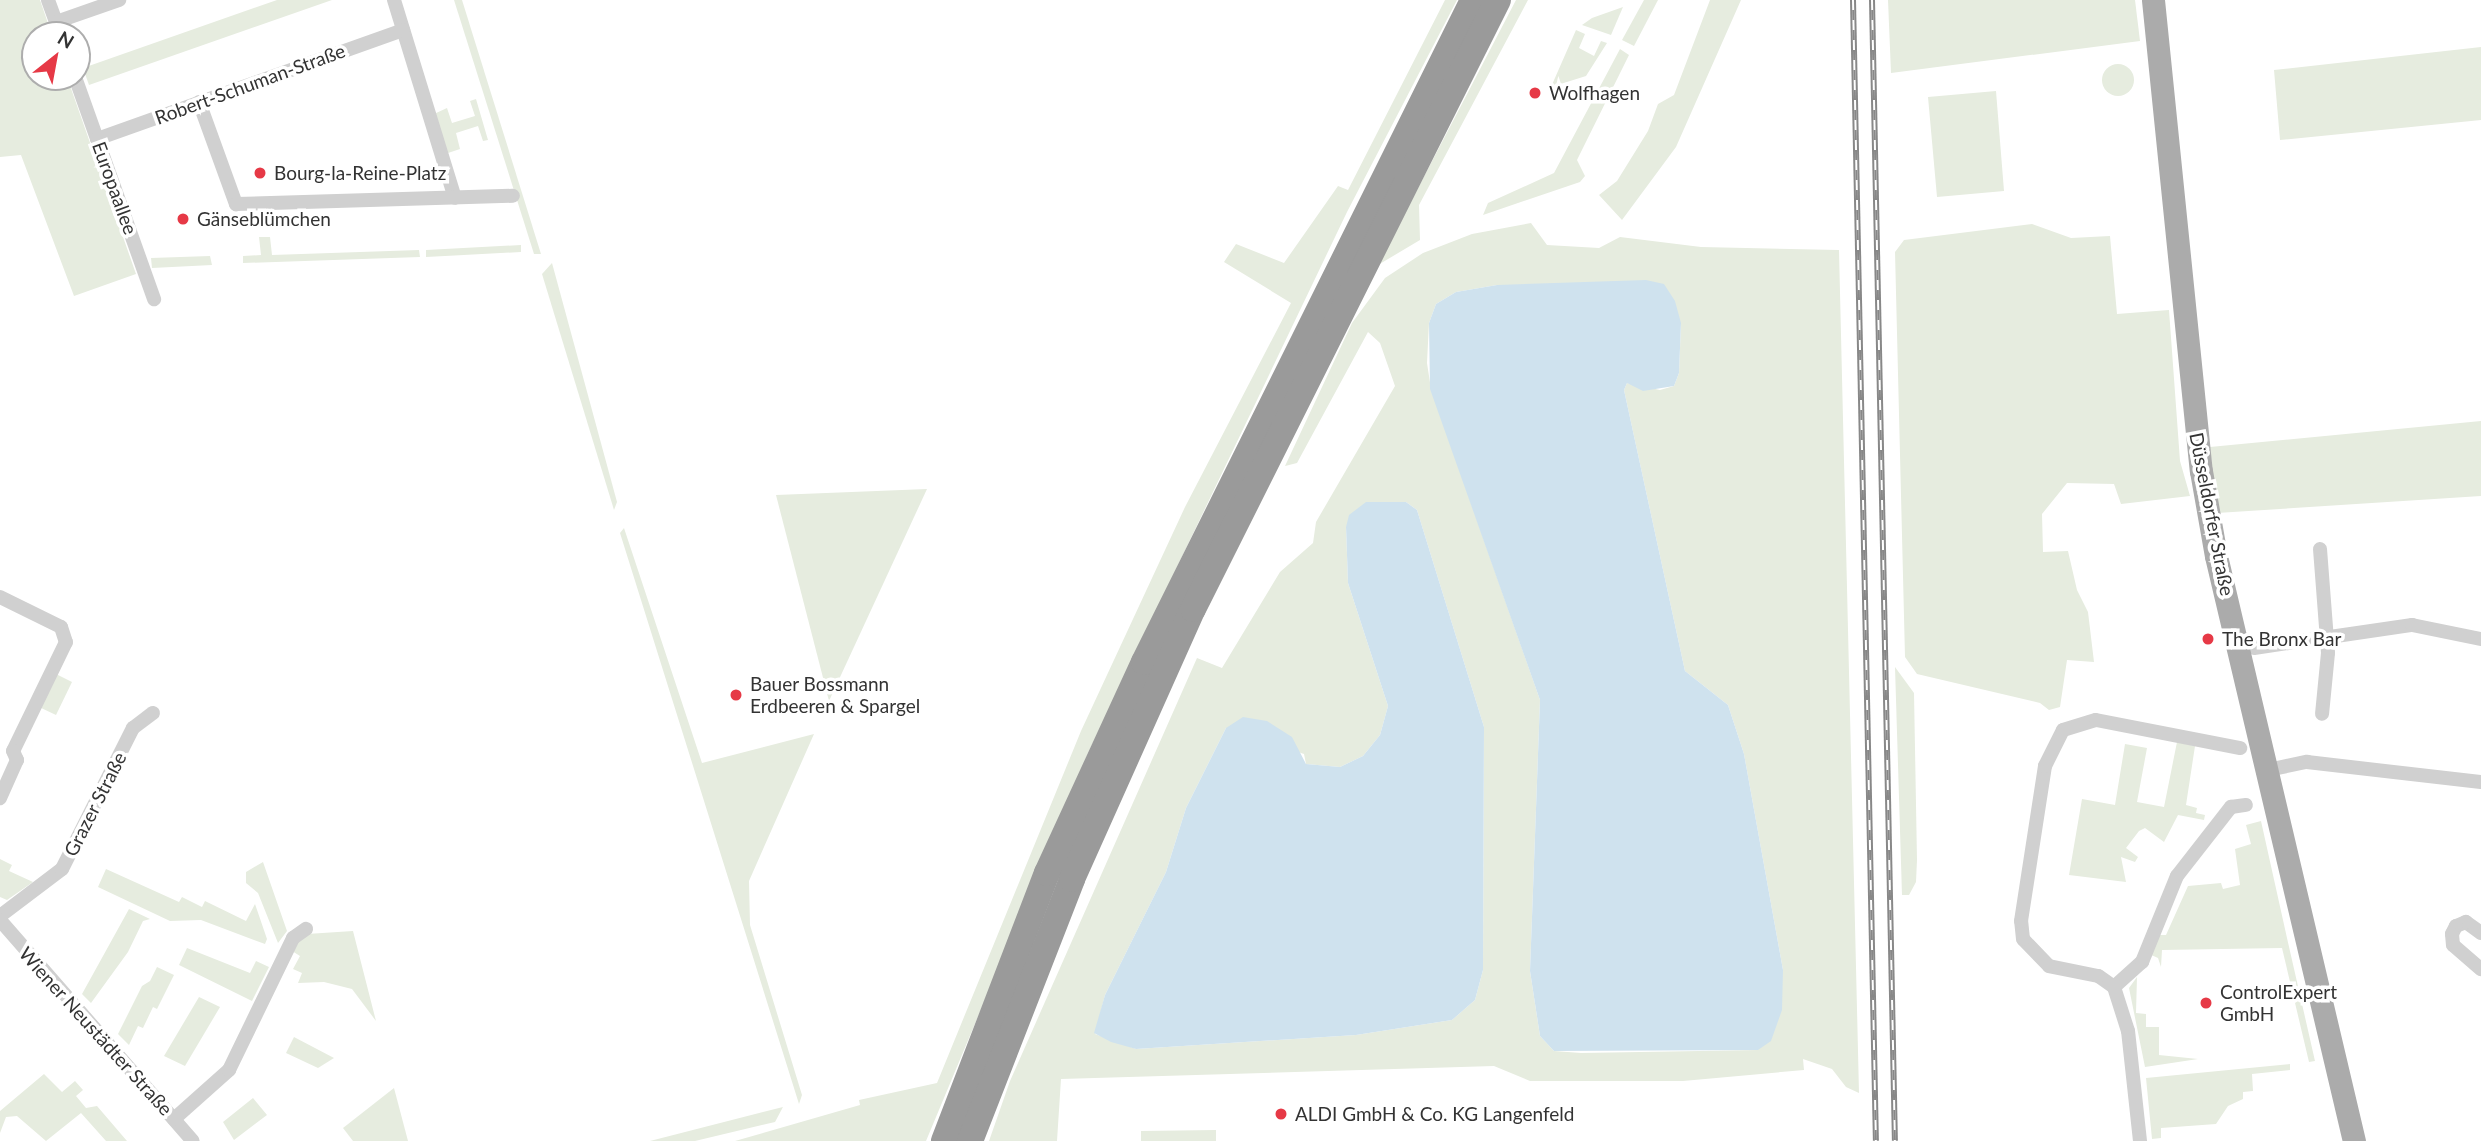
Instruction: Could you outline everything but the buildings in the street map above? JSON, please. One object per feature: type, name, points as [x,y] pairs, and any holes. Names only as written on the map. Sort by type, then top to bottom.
[{"type":"highway","points":[[944,1141],[1047,873],[1144,662],[1473,0]]},
{"type":"highway","points":[[970,1141],[1072,879],[1193,609],[1498,0]]},
{"type":"highway","points":[[936,1141],[961,1095]]},
{"type":"main road","name":"Düsseldorfer Straße","points":[[2153,0],[2200,464],[2216,556],[2269,770],[2354,1141]]},
{"type":"street","points":[[48,0],[56,21]]},
{"type":"street","points":[[75,21],[118,0]]},
{"type":"street","points":[[394,0],[455,198]]},
{"type":"street","name":"Robert-Schuman-Straße","points":[[97,139],[403,30]]},
{"type":"street","name":"Europaallee","points":[[80,91],[154,299]]},
{"type":"street","points":[[199,102],[236,204],[513,196]]},
{"type":"street","points":[[2319,549],[2325,637],[2322,714]]},
{"type":"street","points":[[0,597],[61,627],[66,642],[13,751],[18,760],[0,798]]},
{"type":"street","points":[[2254,648],[2412,625],[2481,639]]},
{"type":"street","name":"Grazer Straße","points":[[0,918],[62,869],[133,728],[153,712]]},
{"type":"street","points":[[2140,1141],[2128,1031],[2114,987],[2098,976],[2049,967],[2027,947],[2021,931],[2045,766],[2063,730],[2096,720],[2240,748]]},
{"type":"street","points":[[2269,770],[2307,762],[2481,782]]},
{"type":"street","points":[[2114,987],[2142,962],[2177,876],[2231,807],[2246,805]]},
{"type":"street","name":"Wiener Neustädter Straße","points":[[0,918],[193,1141]]},
{"type":"street","points":[[2481,933],[2466,922],[2456,926],[2452,934],[2454,945],[2481,969]]},
{"type":"street","points":[[174,1119],[229,1070],[293,938],[306,929]]},
{"type":"shaded area","points":[[0,0],[40,0],[47,21],[21,21],[21,91],[72,91],[136,274],[74,296],[21,155],[0,157]]},
{"type":"shaded area","points":[[277,0],[332,0],[91,84],[91,65]]},
{"type":"shaded area","points":[[454,0],[462,0],[541,254],[534,254]]},
{"type":"shaded area","points":[[1445,0],[1457,0],[1347,212],[1088,753],[926,1141],[735,1141],[860,1105],[859,1100],[937,1083],[1081,731],[1185,507],[1291,303],[1224,262],[1236,244],[1284,263],[1338,186],[1348,190]]},
{"type":"shaded area","points":[[1516,0],[1528,0],[1419,205],[1420,240],[1378,265]]},
{"type":"shaded area","points":[[1644,0],[1658,0],[1634,46],[1622,40]]},
{"type":"shaded area","points":[[1710,0],[1741,0],[1676,147],[1622,220],[1599,195],[1617,181],[1648,131],[1658,104],[1674,95]]},
{"type":"shaded area","points":[[1888,0],[2135,0],[2140,41],[1891,73]]},
{"type":"shaded area","points":[[1623,7],[1611,35],[1582,25],[1592,18]]},
{"type":"shaded area","points":[[1576,30],[1585,34],[1579,48],[1594,56],[1601,41],[1607,43],[1586,76],[1551,87]]},
{"type":"shaded area","points":[[2481,47],[2481,120],[2280,140],[2274,70]]},
{"type":"shaded area","points":[[1620,49],[1629,55],[1577,160],[1585,176],[1580,182],[1483,215],[1488,203],[1554,173]]},
{"type":"shaded area","points":[[2118,64],[2129,69],[2134,80],[2129,91],[2118,96],[2107,91],[2102,80],[2107,69]]},
{"type":"shaded area","points":[[1996,91],[2004,191],[1937,197],[1928,97]]},
{"type":"shaded area","points":[[476,99],[488,140],[483,141],[478,126],[456,133],[460,149],[448,153],[434,114],[447,108],[452,123],[475,116],[470,101]]},
{"type":"shaded area","points":[[1531,223],[1547,245],[1599,248],[1620,237],[1701,247],[1839,250],[1859,1093],[1846,1087],[1832,1069],[1803,1059],[1804,1070],[1683,1081],[1530,1081],[1494,1066],[1061,1079],[1057,1141],[989,1141],[1010,1081],[1197,658],[1222,668],[1280,572],[1313,543],[1316,522],[1395,386],[1380,343],[1368,332],[1297,463],[1285,466],[1352,323],[1385,278],[1423,253],[1472,234]],"holes":[[[1497,285],[1681,323],[1679,373],[1674,386],[1660,390],[1627,383],[1624,390],[1685,671],[1728,705],[1744,754],[1783,970],[1758,1050],[1581,1053],[1554,1051],[1540,1036],[1530,971],[1540,700],[1431,389],[1427,363],[1429,323],[1436,304],[1456,292]],[[1406,502],[1417,510],[1484,727],[1483,970],[1475,1000],[1452,1020],[1356,1035],[1136,1049],[1095,1034],[1105,995],[1166,872],[1186,808],[1226,728],[1304,754],[1306,764],[1340,767],[1363,756],[1380,735],[1388,706],[1348,583],[1346,527]]]},
{"type":"shaded area","points":[[2032,224],[2071,238],[2110,236],[2117,314],[2169,310],[2180,461],[2190,496],[2121,504],[2114,484],[2067,483],[2042,514],[2043,552],[2068,551],[2077,590],[2088,612],[2094,662],[2067,660],[2060,707],[2049,710],[2040,703],[1917,674],[1905,657],[1895,252],[1904,240]]},
{"type":"shaded area","points":[[259,237],[270,237],[272,255],[419,250],[420,257],[243,263],[243,256],[261,255]]},
{"type":"shaded area","points":[[521,245],[521,252],[426,257],[426,250]]},
{"type":"shaded area","points":[[210,256],[212,265],[152,268],[151,258]]},
{"type":"shaded area","points":[[552,263],[617,502],[614,510],[542,274]]},
{"type":"shaded area","points":[[2481,421],[2481,496],[2217,513],[2210,447]]},
{"type":"shaded area","points":[[927,489],[829,701],[776,495]]},
{"type":"shaded area","points":[[624,528],[702,763],[814,734],[749,881],[750,925],[802,1095],[799,1104],[620,533]]},
{"type":"shaded area","points":[[1895,667],[1914,693],[1917,860],[1916,882],[1909,895],[1902,895]]},
{"type":"shaded area","points":[[56,674],[72,682],[56,715],[39,707]]},
{"type":"shaded area","points":[[2177,742],[2195,746],[2186,805],[2197,808],[2196,813],[2205,815],[2204,820],[2178,815],[2164,842],[2145,828],[2139,831],[2126,848],[2138,857],[2135,862],[2121,857],[2126,882],[2069,875],[2082,799],[2115,805],[2125,744],[2147,748],[2137,802],[2164,807]]},
{"type":"shaded area","points":[[2261,821],[2315,1061],[2309,1062],[2282,948],[2162,950],[2161,967],[2158,958],[2149,954],[2157,935],[2166,935],[2188,886],[2221,883],[2223,889],[2240,885],[2235,849],[2251,844],[2246,825]]},
{"type":"shaded area","points":[[0,859],[12,865],[9,871],[33,882],[7,900],[0,897]]},
{"type":"shaded area","points":[[263,862],[287,931],[278,943],[258,893],[246,883],[246,872]]},
{"type":"shaded area","points":[[106,869],[179,902],[182,897],[202,907],[205,901],[246,921],[255,904],[267,939],[265,944],[201,920],[170,921],[98,887]]},
{"type":"shaded area","points":[[129,909],[150,919],[143,921],[128,952],[91,1003],[82,994]]},
{"type":"shaded area","points":[[353,931],[376,1021],[352,989],[324,982],[298,983],[302,973],[293,969],[300,956],[292,951],[293,947],[307,934]]},
{"type":"shaded area","points":[[187,948],[250,973],[256,961],[269,967],[252,1001],[179,965]]},
{"type":"shaded area","points":[[157,967],[174,975],[157,1009],[153,1007],[143,1028],[138,1026],[129,1045],[118,1034],[142,986],[150,981]]},
{"type":"shaded area","points":[[2137,977],[2136,1013],[2146,1014],[2146,1027],[2159,1027],[2159,1055],[2198,1059],[2145,1067],[2129,988]]},
{"type":"shaded area","points":[[199,997],[220,1007],[185,1066],[164,1056]]},
{"type":"shaded area","points":[[294,1037],[334,1058],[318,1068],[286,1053]]},
{"type":"shaded area","points":[[2290,1064],[2290,1070],[2252,1074],[2253,1091],[2243,1092],[2243,1099],[2228,1106],[2216,1124],[2161,1128],[2161,1138],[2152,1139],[2146,1078]]},
{"type":"shaded area","points":[[44,1074],[62,1092],[75,1081],[83,1090],[76,1096],[86,1108],[97,1106],[127,1141],[106,1141],[81,1113],[46,1141],[17,1116],[6,1117],[0,1133],[0,1111]]},
{"type":"shaded area","points":[[394,1088],[408,1141],[353,1141],[343,1128]]},
{"type":"shaded area","points":[[253,1098],[267,1115],[234,1140],[223,1122]]},
{"type":"shaded area","points":[[783,1107],[775,1122],[695,1141],[650,1141]]},
{"type":"shaded area","points":[[1216,1130],[1216,1141],[1141,1141],[1141,1131]]},
{"type":"water","points":[[1646,280],[1664,284],[1675,301],[1681,323],[1679,373],[1674,386],[1643,391],[1627,383],[1624,390],[1685,671],[1728,705],[1744,754],[1783,970],[1782,1010],[1771,1041],[1758,1050],[1554,1051],[1540,1036],[1530,971],[1540,700],[1430,389],[1429,323],[1436,304],[1456,292],[1497,285]]},
{"type":"water","points":[[1366,502],[1406,502],[1417,510],[1484,727],[1483,970],[1475,1000],[1452,1020],[1356,1035],[1136,1049],[1111,1042],[1094,1033],[1105,995],[1166,872],[1186,808],[1226,728],[1243,717],[1267,721],[1292,737],[1306,764],[1340,767],[1363,756],[1380,735],[1388,706],[1348,583],[1346,527],[1349,515]]},
{"type":"railway","points":[[1853,0],[1876,1141]]},
{"type":"railway","points":[[1872,0],[1895,1141]]},
{"type":"place","name":"Wolfhagen","points":[[1535,93]]},
{"type":"place","name":"Bourg-la-Reine-Platz","points":[[260,173]]},
{"type":"place","name":"Gänseblümchen","points":[[183,219]]},
{"type":"place","name":"The Bronx Bar","points":[[2208,639]]},
{"type":"place","name":"Bauer Bossmann Erdbeeren & Spargel","points":[[736,695]]},
{"type":"place","name":"ControlExpert GmbH","points":[[2206,1003]]},
{"type":"place","name":"ALDI GmbH & Co. KG Langenfeld","points":[[1281,1114]]}]
